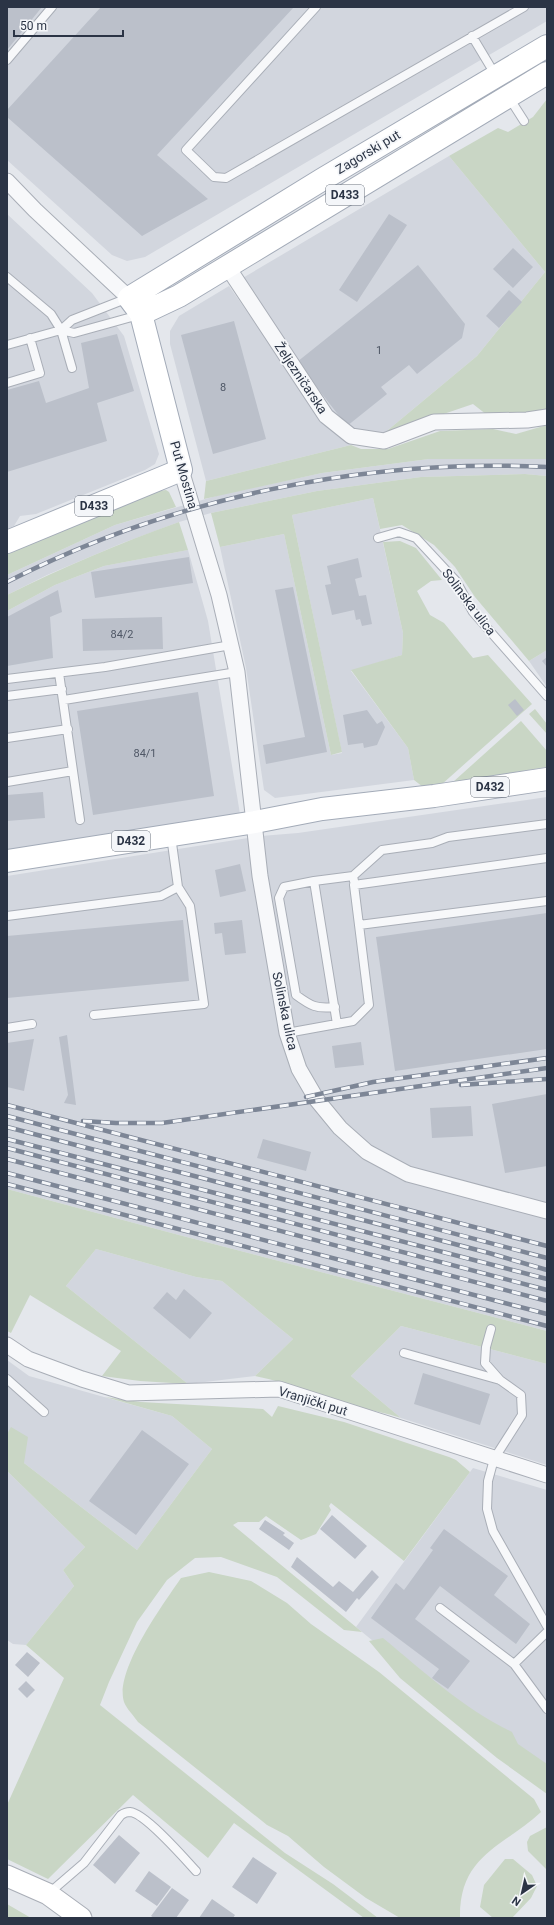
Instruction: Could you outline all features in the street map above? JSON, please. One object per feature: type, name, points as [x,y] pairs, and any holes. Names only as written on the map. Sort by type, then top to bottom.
[{"type":"main road","name":"Zagorski put","points":[[135,306],[161,306],[227,266],[502,86],[547,46]]},
{"type":"main road","name":"Zagorski put","points":[[135,306],[502,86],[547,73]]},
{"type":"main road","name":"Put Mostina","points":[[135,306],[181,470]]},
{"type":"main road","name":"D433","points":[[7,542],[181,470]]},
{"type":"main road","name":"D432","points":[[7,861],[255,822],[322,809],[434,796],[547,779]]},
{"type":"main road","points":[[7,1876],[48,1894],[81,1918]]},
{"type":"street","points":[[7,181],[135,306]]},
{"type":"street","name":"Željezničarska","points":[[227,266],[326,416],[350,436],[384,441],[434,422],[527,420],[547,417]]},
{"type":"street","name":"Put Mostina","points":[[181,470],[204,538],[237,672],[255,822]]},
{"type":"street","name":"Solinska ulica","points":[[255,822],[260,876],[287,1033],[299,1069],[317,1100],[340,1128],[367,1152],[408,1174],[547,1212]]},
{"type":"street","name":"Vranjički put","points":[[7,1345],[28,1359],[82,1379],[128,1393],[278,1389],[547,1476]]},
{"type":"lane","points":[[7,60],[52,7]]},
{"type":"lane","points":[[316,7],[186,150],[214,177],[226,178],[524,7]]},
{"type":"lane","points":[[472,36],[524,121]]},
{"type":"lane","points":[[7,277],[51,314],[61,330],[72,368]]},
{"type":"lane","points":[[61,330],[72,320],[135,306]]},
{"type":"lane","points":[[7,345],[61,330],[74,333],[135,306]]},
{"type":"lane","points":[[7,383],[40,373],[30,338]]},
{"type":"lane","name":"Solinska ulica","points":[[378,538],[399,532],[416,538],[456,581],[473,612],[547,696]]},
{"type":"lane","points":[[7,679],[105,667],[231,645]]},
{"type":"lane","points":[[64,700],[237,672]]},
{"type":"lane","points":[[59,673],[80,820]]},
{"type":"lane","points":[[7,696],[62,688]]},
{"type":"lane","points":[[7,738],[68,729]]},
{"type":"lane","points":[[7,782],[73,771]]},
{"type":"lane","points":[[335,1007],[320,1008],[310,1006],[296,994],[279,898],[284,887],[314,881],[353,876],[382,850],[432,843],[448,838],[547,824]]},
{"type":"lane","points":[[94,1015],[204,1004],[190,906],[178,887],[171,835]]},
{"type":"lane","points":[[354,885],[547,858]]},
{"type":"lane","points":[[287,1033],[353,1021],[369,1005],[353,876]]},
{"type":"lane","points":[[314,881],[337,1024]]},
{"type":"lane","points":[[7,916],[161,896],[178,887]]},
{"type":"lane","points":[[359,925],[547,901]]},
{"type":"lane","points":[[7,1028],[32,1024]]},
{"type":"lane","points":[[491,1329],[486,1347],[485,1363],[500,1380],[521,1395],[522,1415],[494,1459],[488,1481],[487,1509],[493,1531],[547,1626]]},
{"type":"lane","points":[[404,1352],[500,1380]]},
{"type":"lane","points":[[7,1379],[44,1412]]},
{"type":"lane","points":[[440,1608],[514,1664],[547,1709]]},
{"type":"lane","points":[[514,1664],[547,1632]]},
{"type":"lane","points":[[48,1894],[84,1863],[121,1815],[126,1812],[131,1812],[142,1818],[173,1846],[196,1871]]},
{"type":"shaded area","points":[[7,7],[547,7],[547,21],[145,257],[127,261],[112,255],[7,160]]},
{"type":"shaded area","points":[[449,156],[545,272],[477,356],[382,435],[355,432],[337,421],[241,279]]},
{"type":"shaded area","points":[[7,214],[92,293],[124,336],[159,454],[155,464],[145,470],[36,514],[20,516],[14,526],[7,529]]},
{"type":"shaded area","points":[[229,286],[320,416],[351,445],[206,481],[170,344],[170,331],[179,316]]},
{"type":"shaded area","points":[[429,459],[547,459],[547,476],[525,474],[421,477],[317,491],[211,513],[179,522],[120,544],[47,575],[7,595],[7,575],[115,525],[223,494],[322,473]]},
{"type":"shaded area","points":[[373,498],[403,633],[402,655],[351,671],[408,748],[414,780],[275,798],[264,790],[246,668],[220,547],[284,534],[331,755],[342,753],[292,515]]},
{"type":"shaded area","points":[[188,550],[208,621],[240,814],[7,852],[7,611],[55,585],[104,566]]},
{"type":"shaded area","points":[[547,650],[547,687],[529,661]]},
{"type":"shaded area","points":[[547,797],[547,1331],[7,1189],[7,876],[261,836],[298,833]]},
{"type":"shaded area","points":[[96,1249],[196,1277],[222,1281],[293,1339],[255,1376],[188,1384],[66,1286]]},
{"type":"shaded area","points":[[401,1326],[547,1364],[547,1465],[401,1418],[351,1376]]},
{"type":"shaded area","points":[[7,1360],[29,1376],[172,1416],[212,1449],[137,1550],[24,1463],[7,1434]]},
{"type":"shaded area","points":[[473,1468],[547,1490],[547,1784],[356,1627]]},
{"type":"shaded area","points":[[7,1471],[85,1547],[63,1570],[74,1586],[26,1645],[13,1644],[7,1640]]},
{"type":"green space","points":[[547,99],[547,412],[487,415],[473,404],[382,435],[477,356],[545,272],[449,156],[498,128],[508,132],[533,117]]},
{"type":"green space","points":[[547,425],[547,459],[429,459],[322,473],[204,499],[206,481],[351,445],[361,449],[388,449],[440,431],[493,429],[516,434]]},
{"type":"green space","points":[[525,474],[547,476],[547,650],[529,661],[475,597],[455,567],[434,545],[402,525],[380,529],[373,498],[292,515],[342,752],[331,755],[284,534],[220,547],[211,513],[317,491],[421,477]]},
{"type":"green space","points":[[166,490],[169,492],[176,507],[115,525],[7,575],[7,551],[159,491]]},
{"type":"green space","points":[[179,522],[188,550],[104,566],[55,585],[7,611],[7,595],[92,556]]},
{"type":"green space","points":[[400,541],[416,548],[442,580],[431,581],[417,591],[430,615],[444,623],[473,658],[488,655],[532,704],[441,785],[423,787],[414,780],[408,748],[351,670],[402,655],[403,633],[383,542]]},
{"type":"green space","points":[[535,709],[547,724],[547,734],[529,714]]},
{"type":"green space","points":[[521,721],[547,751],[547,767],[453,782]]},
{"type":"green space","points":[[7,1189],[547,1331],[547,1364],[401,1326],[351,1376],[401,1418],[359,1407],[282,1382],[255,1376],[293,1339],[222,1281],[196,1277],[96,1249],[66,1286],[188,1384],[140,1381],[102,1376],[121,1351],[30,1295],[11,1333],[7,1331]]},
{"type":"green space","points":[[105,1397],[141,1402],[263,1409],[272,1417],[278,1406],[344,1422],[449,1457],[456,1460],[470,1472],[404,1561],[331,1503],[329,1506],[331,1510],[316,1534],[301,1540],[266,1516],[259,1522],[238,1522],[233,1525],[362,1632],[344,1630],[277,1577],[221,1557],[195,1558],[167,1580],[137,1622],[100,1705],[285,1853],[333,1884],[378,1918],[364,1918],[234,1823],[208,1858],[133,1795],[48,1879],[7,1859],[7,1805],[64,1678],[26,1645],[74,1586],[63,1570],[85,1547],[7,1471],[7,1434],[11,1427],[28,1437],[24,1463],[137,1550],[212,1449],[172,1416]]},
{"type":"green space","points":[[209,1572],[251,1581],[287,1603],[311,1624],[379,1672],[534,1799],[541,1812],[527,1824],[498,1844],[475,1866],[467,1880],[462,1897],[460,1918],[400,1918],[366,1898],[324,1867],[288,1836],[267,1825],[138,1722],[128,1709],[124,1702],[123,1689],[126,1673],[142,1638],[181,1578]]},
{"type":"green space","points":[[383,1638],[429,1677],[461,1701],[494,1723],[512,1732],[518,1744],[547,1764],[547,1794],[497,1758],[400,1678],[369,1641]]},
{"type":"green space","points":[[547,1827],[547,1870],[528,1851],[527,1842],[530,1836]]},
{"type":"green space","points":[[505,1859],[513,1859],[532,1875],[537,1886],[531,1898],[512,1918],[493,1918],[480,1907],[484,1885]]},
{"type":"green space","points":[[7,1904],[31,1918],[7,1918]]},
{"type":"building","points":[[7,7],[42,7],[7,50]]},
{"type":"building","points":[[101,7],[294,7],[157,155],[208,199],[142,236],[7,117],[7,110]]},
{"type":"building","points":[[389,214],[407,225],[357,302],[339,290]]},
{"type":"building","points":[[513,248],[533,267],[513,288],[493,269]]},
{"type":"building","points":[[418,265],[465,324],[462,338],[417,374],[409,365],[381,387],[387,394],[347,426],[297,362]]},
{"type":"building","points":[[509,290],[522,302],[499,328],[486,316]]},
{"type":"building","points":[[234,321],[266,439],[213,454],[181,335]]},
{"type":"building","points":[[117,334],[134,391],[97,403],[107,441],[7,472],[7,390],[39,381],[46,403],[89,388],[81,343]]},
{"type":"building","points":[[189,557],[193,583],[95,598],[91,572]]},
{"type":"building","points":[[358,558],[362,577],[355,579],[359,596],[366,595],[372,624],[362,626],[360,619],[356,620],[354,610],[332,615],[325,585],[331,584],[327,566]]},
{"type":"building","points":[[293,587],[327,752],[266,764],[263,745],[305,737],[275,590]]},
{"type":"building","points":[[58,590],[62,612],[50,617],[53,658],[7,666],[7,617]]},
{"type":"building","points":[[162,617],[163,649],[83,651],[82,619]]},
{"type":"building","points":[[547,657],[547,667],[542,661]]},
{"type":"building","points":[[198,692],[214,796],[93,815],[77,711]]},
{"type":"building","points":[[515,699],[524,710],[517,716],[508,705]]},
{"type":"building","points":[[367,710],[377,724],[382,721],[385,727],[377,745],[364,748],[363,743],[348,745],[343,715]]},
{"type":"building","points":[[43,792],[45,818],[7,821],[7,795]]},
{"type":"building","points":[[240,864],[246,891],[220,897],[215,870]]},
{"type":"building","points":[[547,913],[547,1049],[395,1071],[376,937]]},
{"type":"building","points":[[183,920],[189,981],[7,998],[7,936]]},
{"type":"building","points":[[242,920],[246,953],[225,955],[222,933],[215,934],[214,923]]},
{"type":"building","points":[[67,1035],[76,1105],[64,1103],[68,1095],[59,1037]]},
{"type":"building","points":[[34,1039],[24,1091],[7,1087],[7,1043]]},
{"type":"building","points":[[361,1042],[364,1065],[335,1068],[332,1046]]},
{"type":"building","points":[[547,1094],[547,1166],[505,1173],[492,1104]]},
{"type":"building","points":[[471,1106],[473,1136],[432,1138],[430,1108]]},
{"type":"building","points":[[263,1139],[311,1152],[306,1171],[257,1158]]},
{"type":"building","points":[[184,1289],[212,1313],[190,1339],[153,1308],[167,1292],[176,1300]]},
{"type":"building","points":[[423,1373],[490,1394],[480,1425],[414,1404]]},
{"type":"building","points":[[142,1430],[189,1464],[136,1535],[89,1501]]},
{"type":"building","points":[[332,1515],[367,1546],[355,1559],[320,1529]]},
{"type":"building","points":[[265,1520],[285,1533],[283,1535],[294,1543],[289,1550],[259,1529]]},
{"type":"building","points":[[444,1529],[508,1576],[494,1595],[530,1624],[516,1644],[440,1586],[415,1619],[470,1661],[448,1689],[432,1678],[439,1669],[371,1618],[396,1583],[404,1590],[433,1550],[430,1548]]},
{"type":"building","points":[[297,1557],[333,1587],[339,1581],[353,1592],[372,1570],[379,1577],[359,1600],[357,1598],[346,1612],[291,1567]]},
{"type":"building","points":[[27,1652],[40,1663],[28,1677],[15,1665]]},
{"type":"building","points":[[26,1681],[35,1690],[27,1698],[18,1689]]},
{"type":"building","points":[[119,1835],[140,1853],[115,1884],[93,1865]]},
{"type":"building","points":[[253,1857],[277,1873],[257,1904],[232,1887]]},
{"type":"building","points":[[149,1871],[171,1887],[157,1906],[135,1891]]},
{"type":"building","points":[[172,1888],[189,1900],[176,1918],[154,1918],[151,1916]]},
{"type":"building","points":[[212,1899],[235,1915],[233,1918],[199,1918]]},
{"type":"railway","points":[[7,582],[70,553],[135,527],[201,506],[270,490],[339,477],[408,469],[478,466],[547,467]]},
{"type":"railway","points":[[306,1097],[373,1082],[547,1058]]},
{"type":"railway","points":[[83,1121],[162,1123],[547,1068]]},
{"type":"railway","points":[[461,1085],[547,1079]]},
{"type":"railway","points":[[7,1105],[547,1246]]},
{"type":"railway","points":[[7,1116],[547,1258]]},
{"type":"railway","points":[[7,1127],[489,1253],[547,1270]]},
{"type":"railway","points":[[7,1139],[547,1279]]},
{"type":"railway","points":[[7,1148],[547,1290]]},
{"type":"railway","points":[[7,1159],[547,1301]]},
{"type":"railway","points":[[7,1173],[547,1314]]},
{"type":"railway","points":[[7,1184],[547,1326]]}]
